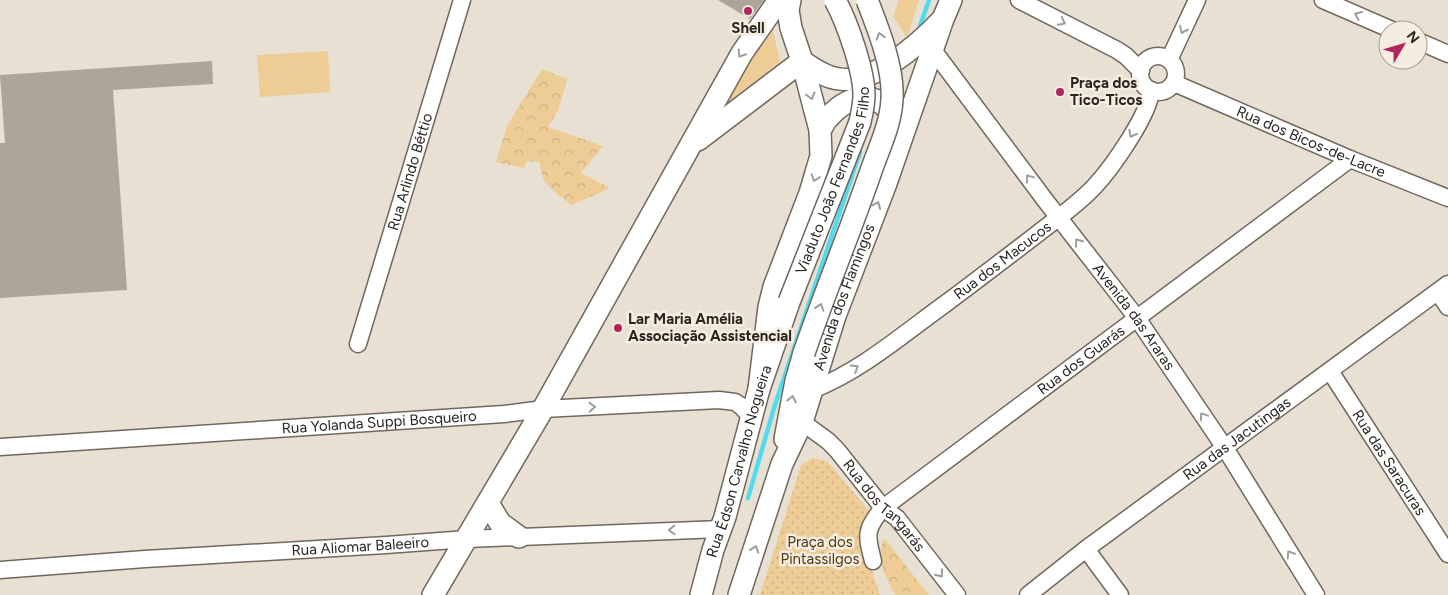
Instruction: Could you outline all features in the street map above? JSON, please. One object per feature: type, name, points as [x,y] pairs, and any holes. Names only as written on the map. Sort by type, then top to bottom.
[{"type":"main road","points":[[433,595],[543,409],[742,52],[779,0]]},
{"type":"main road","points":[[759,389],[769,307],[774,287],[817,173],[821,156],[820,130],[791,28],[788,10],[790,0]]},
{"type":"main road","name":"Viaduto João Fernandes Filho","points":[[790,302],[864,109],[863,83],[859,65],[835,0]]},
{"type":"main road","name":"Viaduto João Fernandes Filho","points":[[782,464],[792,400],[804,353],[889,120],[892,99],[891,83],[882,44],[867,0]]},
{"type":"main road","points":[[802,62],[834,78],[846,80],[873,73],[926,37],[947,10]]},
{"type":"main road","name":"Avenida dos Flamingos","points":[[739,595],[782,464],[802,422],[835,316],[947,10]]},
{"type":"main road","points":[[686,150],[802,62]]},
{"type":"main road","points":[[820,130],[828,117],[844,104],[861,97],[870,98],[879,102],[887,109],[895,124],[898,148]]},
{"type":"main road","name":"Rua Édson Carvalho Nogueira","points":[[701,595],[759,389],[790,302]]},
{"type":"main road","points":[[488,503],[500,523],[519,537]]},
{"type":"street","name":"Rua Arlindo Béttio","points":[[358,344],[462,0]]},
{"type":"street","points":[[1019,0],[1126,56],[1141,71],[1143,82],[1151,90],[1161,91],[1170,87],[1176,78],[1175,68],[1169,60],[1158,56],[1147,60],[1141,71]]},
{"type":"street","points":[[1169,60],[1197,0]]},
{"type":"street","points":[[1323,0],[1378,24]]},
{"type":"street","points":[[1428,45],[1448,54]]},
{"type":"street","name":"Avenida das Araras","points":[[933,50],[1137,318],[1225,448],[1316,595]]},
{"type":"street","name":"Rua dos Bicos-de-Lacre","points":[[1174,83],[1448,198]]},
{"type":"street","name":"Rua dos Macucos","points":[[812,390],[832,382],[868,360],[978,280],[1094,188],[1128,142],[1149,103],[1151,90]]},
{"type":"street","name":"Rua dos Guarás","points":[[873,561],[868,537],[869,528],[883,508],[1350,158]]},
{"type":"street","points":[[1443,288],[1448,307]]},
{"type":"street","name":"Rua das Jacutingas","points":[[1028,595],[1086,549],[1443,288]]},
{"type":"street","name":"Rua das Saracuras","points":[[1330,371],[1448,554]]},
{"type":"street","name":"Rua Yolanda Suppi Bosqueiro","points":[[0,447],[504,414],[543,409],[720,400],[736,402],[751,418]]},
{"type":"street","name":"Rua dos Tangarás","points":[[802,422],[837,450],[883,508],[897,518],[957,595]]},
{"type":"street","name":"Rua Aliomar Baleeiro","points":[[0,570],[467,539],[721,528]]},
{"type":"street","points":[[1086,549],[1120,595]]},
{"type":"green space","points":[[899,0],[919,0],[907,38],[893,16]]},
{"type":"green space","points":[[771,22],[780,62],[712,114]]},
{"type":"green space","points":[[328,51],[330,92],[260,97],[257,55]]},
{"type":"green space","points":[[542,69],[567,79],[558,111],[548,127],[603,146],[581,173],[610,188],[572,205],[558,195],[544,181],[539,162],[527,161],[524,168],[496,162],[507,126]]},
{"type":"green space","name":"Praça dos Pintassilgos","points":[[813,458],[827,461],[870,512],[865,550],[880,595],[760,595],[801,465]]},
{"type":"green space","points":[[884,538],[929,595],[895,595],[885,575],[879,555]]},
{"type":"building","name":"Shell","points":[[718,0],[764,0],[750,19]]},
{"type":"building","points":[[212,61],[213,84],[113,90],[127,290],[0,298],[0,143],[5,143],[0,75]]},
{"type":"waterway","points":[[920,26],[929,0]]},
{"type":"waterway","points":[[748,498],[774,408],[860,152]]},
{"type":"place","name":"Shell","points":[[748,11]]},
{"type":"place","name":"Praça dos Tico-Ticos","points":[[1060,92]]},
{"type":"place","name":"Lar Maria Amélia Associação Assistencial","points":[[618,328]]}]
